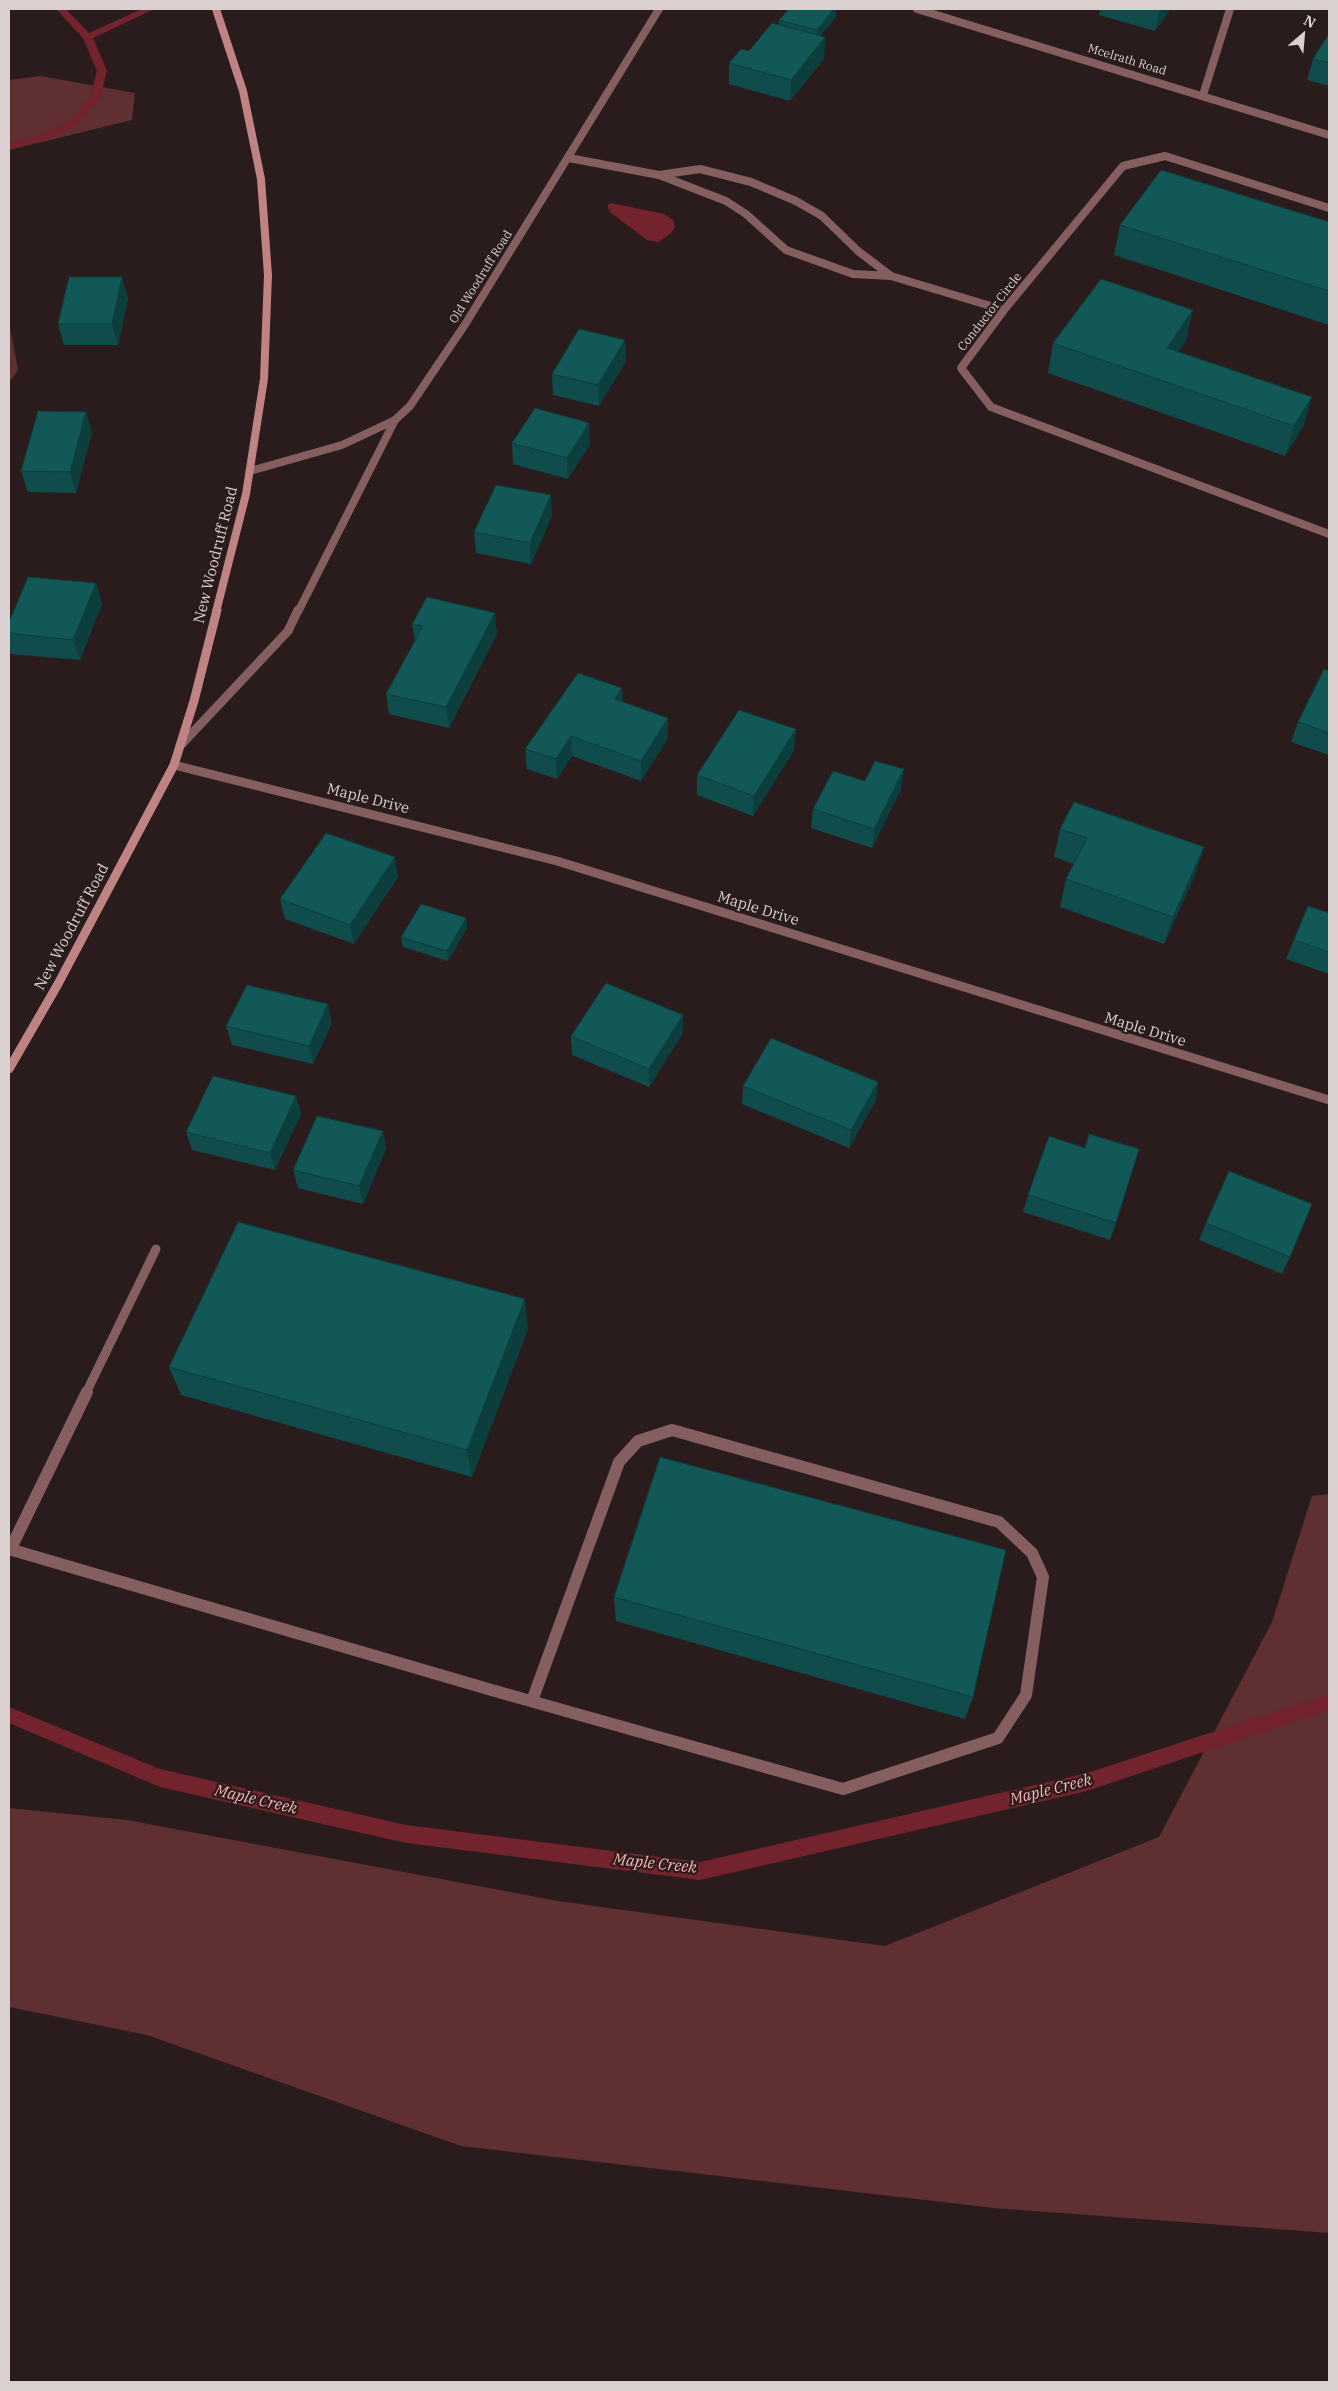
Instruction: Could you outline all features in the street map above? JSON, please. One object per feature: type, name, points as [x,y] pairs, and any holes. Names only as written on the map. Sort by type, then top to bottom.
[{"type":"main road","name":"New Woodruff Road","points":[[9,1069],[58,984],[174,765],[220,604],[246,494],[264,379],[268,275],[259,169],[243,91],[216,9]]},
{"type":"street","name":"Old Woodruff Road","points":[[250,471],[342,445],[395,420],[410,406],[460,332],[569,158],[659,9]]},
{"type":"street","name":"Mcelrath Road","points":[[917,9],[1329,135]]},
{"type":"street","points":[[1203,95],[1230,9]]},
{"type":"street","name":"Conductor Circle","points":[[1329,208],[1165,156],[1123,166],[1004,310],[961,368],[991,407],[1329,534]]},
{"type":"street","points":[[569,158],[659,176],[726,201],[746,214],[786,250],[809,260],[853,274],[891,276],[1004,310]]},
{"type":"street","points":[[659,176],[700,170],[751,182],[796,201],[822,216],[858,251],[891,276]]},
{"type":"street","points":[[180,746],[288,631],[395,420]]},
{"type":"street","name":"Maple Drive","points":[[174,765],[557,861],[1329,1100]]},
{"type":"street","points":[[156,1249],[9,1550],[532,1701],[844,1789],[998,1738],[1026,1695],[1043,1577],[1032,1554],[999,1522],[672,1430],[638,1441],[619,1462],[532,1701]]},
{"type":"shaded area","points":[[41,76],[135,93],[132,120],[9,150],[9,80]]},
{"type":"shaded area","points":[[611,203],[664,214],[673,220],[675,227],[670,234],[658,242],[647,240],[611,213],[608,205]]},
{"type":"shaded area","points":[[9,322],[18,370],[9,383]]},
{"type":"shaded area","points":[[1329,1494],[1329,2233],[994,2208],[461,2146],[147,2035],[9,2007],[9,1808],[127,1820],[558,1901],[885,1946],[1159,1837],[1272,1622],[1312,1496]]},
{"type":"building","points":[[789,9],[834,9],[817,30],[779,20]]},
{"type":"building","points":[[772,23],[825,37],[791,80],[729,63],[741,49],[749,51]]},
{"type":"building","points":[[1329,34],[1329,63],[1313,59]]},
{"type":"building","points":[[1161,170],[1329,222],[1329,291],[1120,225]]},
{"type":"building","points":[[69,277],[122,277],[112,324],[58,324]]},
{"type":"building","points":[[1101,279],[1193,310],[1167,348],[1312,397],[1294,426],[1053,343]]},
{"type":"building","points":[[579,329],[625,340],[598,385],[552,374]]},
{"type":"building","points":[[535,408],[589,423],[567,458],[512,443]]},
{"type":"building","points":[[38,411],[86,412],[70,472],[21,471]]},
{"type":"building","points":[[496,485],[551,495],[530,543],[474,532]]},
{"type":"building","points":[[28,577],[96,583],[73,640],[9,633],[9,622]]},
{"type":"building","points":[[427,597],[495,613],[446,707],[386,694],[423,626],[412,624]]},
{"type":"building","points":[[1324,669],[1329,671],[1329,733],[1298,722]]},
{"type":"building","points":[[578,673],[622,688],[615,699],[668,718],[641,761],[571,736],[556,759],[525,749]]},
{"type":"building","points":[[739,710],[796,729],[754,796],[697,775]]},
{"type":"building","points":[[875,761],[904,769],[874,829],[813,809],[833,771],[865,781]]},
{"type":"building","points":[[1074,802],[1204,847],[1173,917],[1066,879],[1087,838],[1060,829]]},
{"type":"building","points":[[326,833],[395,857],[350,925],[280,899]]},
{"type":"building","points":[[421,904],[466,918],[447,951],[401,937]]},
{"type":"building","points":[[1308,906],[1329,913],[1329,952],[1294,940]]},
{"type":"building","points":[[606,983],[683,1015],[649,1069],[571,1036]]},
{"type":"building","points":[[247,985],[328,1004],[309,1046],[226,1026]]},
{"type":"building","points":[[771,1038],[878,1082],[851,1130],[743,1086]]},
{"type":"building","points":[[213,1076],[296,1096],[270,1153],[186,1132]]},
{"type":"building","points":[[317,1116],[383,1131],[359,1186],[293,1170]]},
{"type":"building","points":[[1089,1134],[1139,1149],[1116,1223],[1028,1195],[1049,1136],[1085,1148]]},
{"type":"building","points":[[1229,1171],[1312,1204],[1290,1257],[1206,1223]]},
{"type":"building","points":[[238,1222],[525,1299],[467,1450],[169,1367]]},
{"type":"building","points":[[660,1457],[1006,1550],[973,1697],[614,1597]]},
{"type":"waterway","points":[[61,9],[88,37]]},
{"type":"waterway","points":[[88,37],[147,10]]},
{"type":"waterway","points":[[9,146],[36,140],[71,125],[95,98],[102,71],[88,37]]},
{"type":"waterway","name":"Maple Creek","points":[[9,1715],[160,1778],[406,1834],[700,1871],[1087,1782],[1329,1702]]}]
